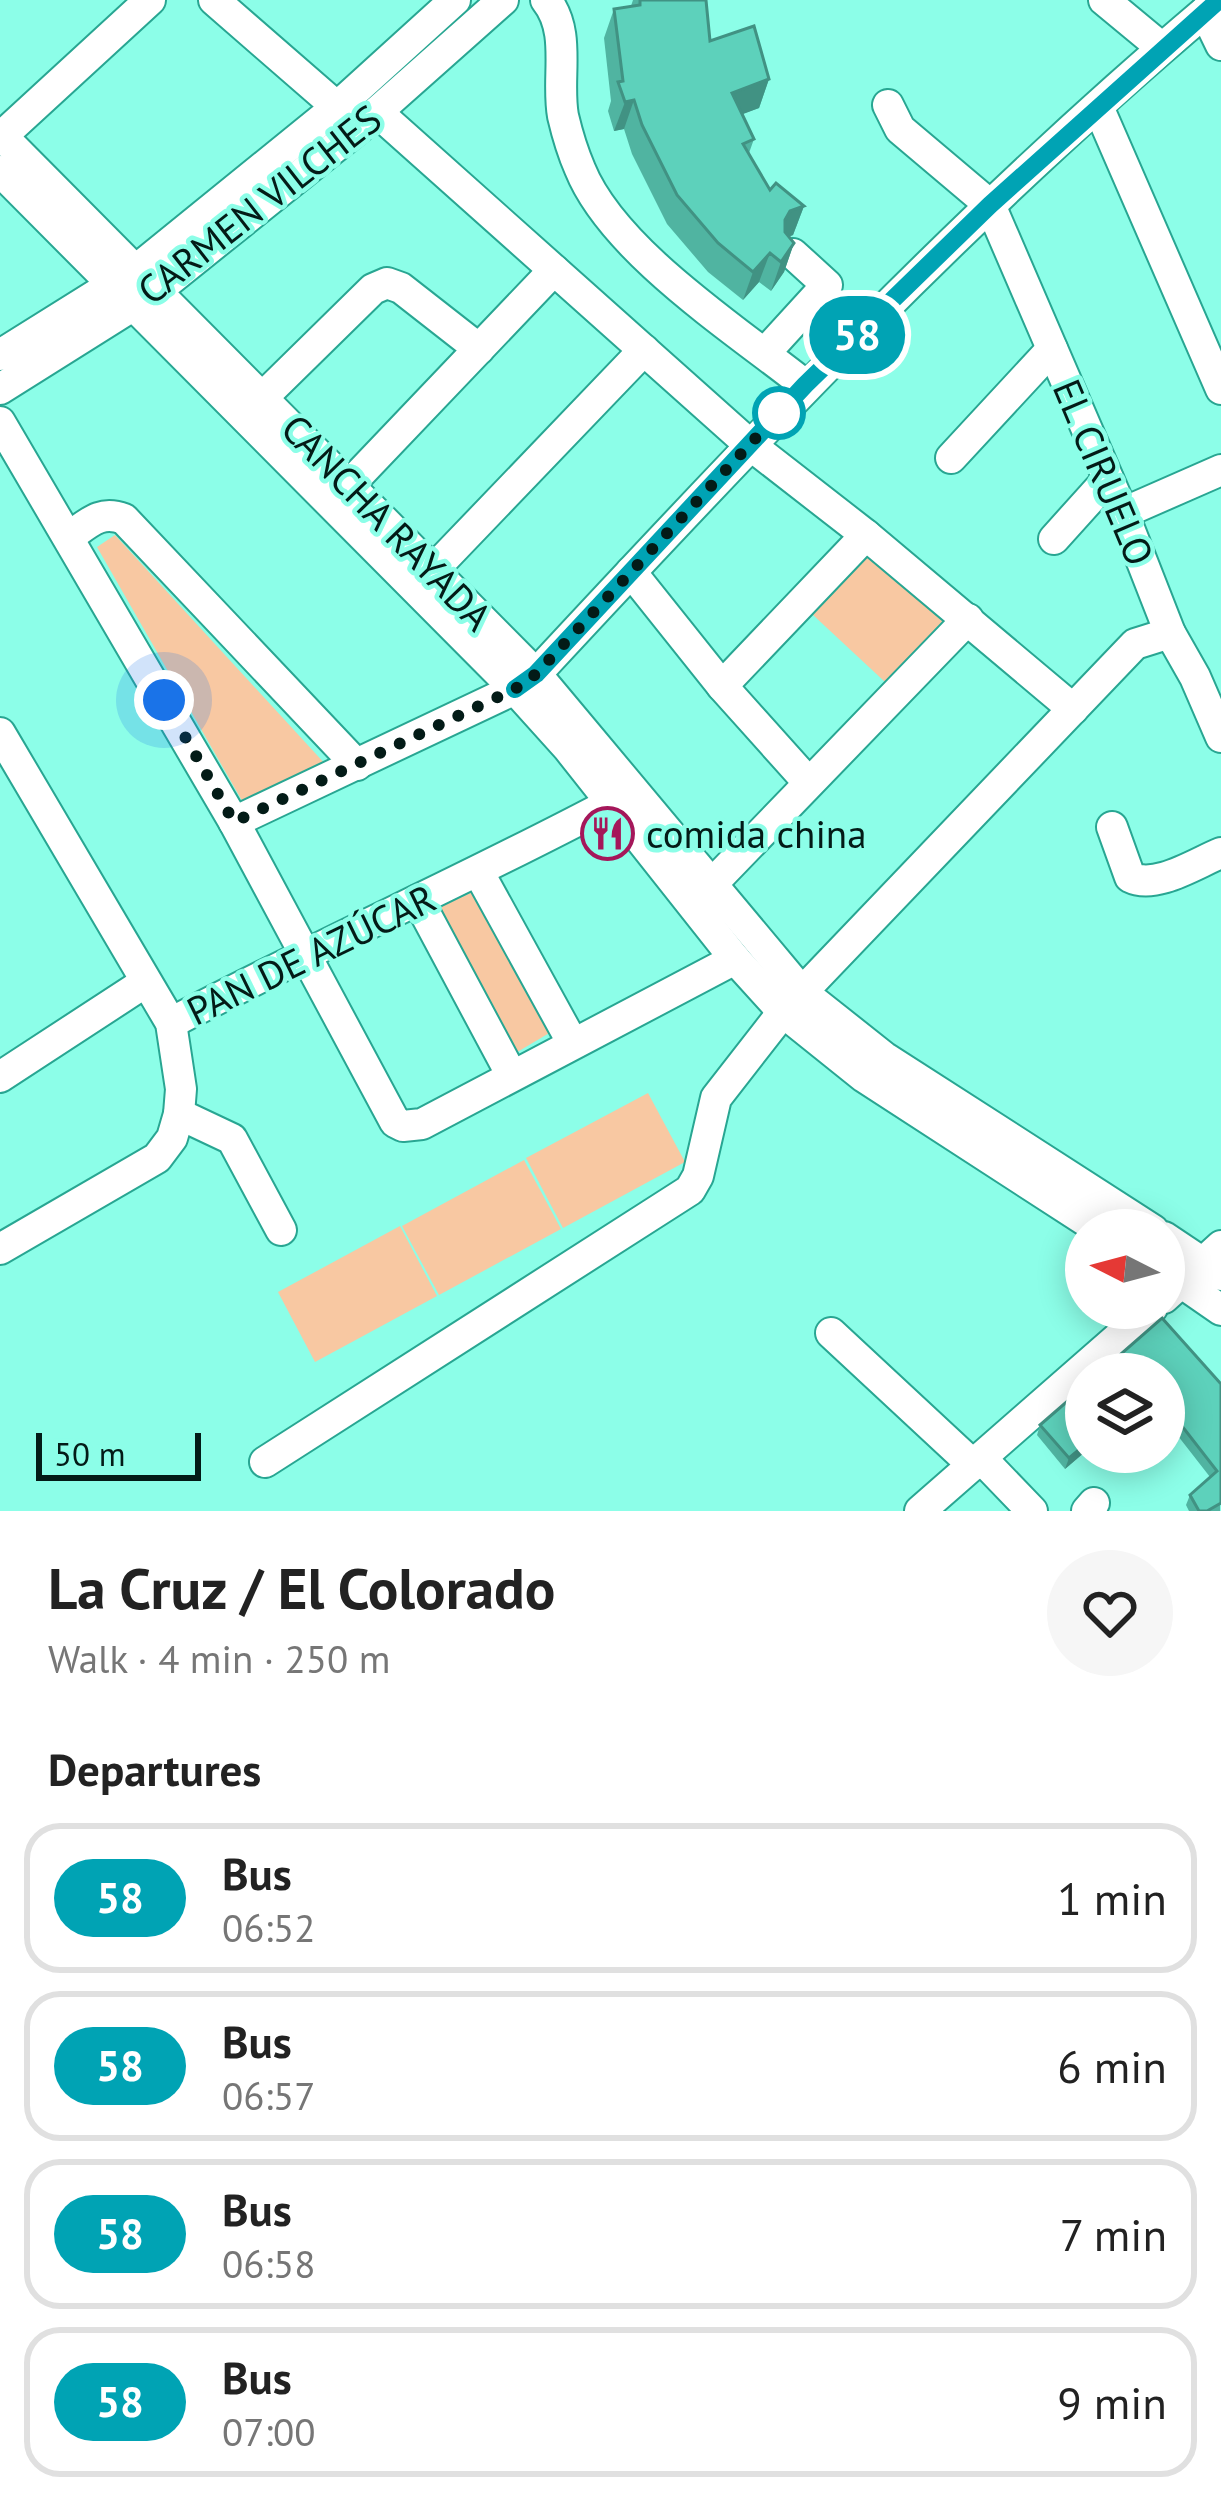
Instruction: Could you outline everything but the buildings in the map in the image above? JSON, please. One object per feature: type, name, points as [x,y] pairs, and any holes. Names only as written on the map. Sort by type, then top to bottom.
[{"type":"street","points":[[1,135],[150,0]]},
{"type":"street","points":[[214,0],[337,106]]},
{"type":"street","name":"CARMEN VILCHES","points":[[0,355],[135,288],[451,10],[503,0]]},
{"type":"street","points":[[546,0],[560,30],[563,115],[580,170],[599,207],[626,241],[805,385]]},
{"type":"street","points":[[1104,0],[1162,48]]},
{"type":"street","points":[[234,822],[525,681],[805,385],[990,205],[1212,6],[1221,45]]},
{"type":"street","name":"CARMEN VILCHES","points":[[0,389],[377,112],[451,10]]},
{"type":"street","points":[[888,105],[900,129],[990,205]]},
{"type":"street","points":[[1099,109],[1208,321],[1221,389]]},
{"type":"street","points":[[377,112],[749,444],[866,535],[1073,709]]},
{"type":"street","name":"CANCHA RAYADA","points":[[1,135],[135,288],[637,791],[792,1002],[864,1078],[1067,1209]]},
{"type":"street","name":"CANCHA RAYADA","points":[[0,171],[264,396],[434,569],[525,681],[611,803],[734,959],[792,1002],[1120,1209]]},
{"type":"street","name":"EL CIRUELO","points":[[990,205],[1124,513],[1170,633],[1208,686],[1221,737]]},
{"type":"street","points":[[765,353],[827,285],[793,254]]},
{"type":"street","points":[[351,483],[554,271]]},
{"type":"street","points":[[264,396],[373,289],[387,283],[401,288],[479,350]]},
{"type":"street","points":[[951,458],[1052,349]]},
{"type":"street","points":[[434,569],[644,350]]},
{"type":"street","points":[[0,422],[234,822],[395,1122],[422,1124],[734,959]]},
{"type":"street","points":[[1124,513],[1221,470]]},
{"type":"street","points":[[1054,539],[1108,478]]},
{"type":"street","points":[[69,537],[98,516],[124,519],[357,765]]},
{"type":"street","points":[[722,686],[866,535]]},
{"type":"street","points":[[631,572],[722,686],[808,782]]},
{"type":"street","points":[[710,886],[968,619]]},
{"type":"street","points":[[265,1462],[690,1190],[698,1176],[716,1098],[792,1002],[1135,644],[1170,633]]},
{"type":"street","points":[[0,734],[170,1023]]},
{"type":"street","name":"PAN DE AZÚCAR","points":[[178,1114],[181,1089],[170,1023],[306,952],[479,873],[611,803]]},
{"type":"street","points":[[1112,827],[1130,877],[1141,882],[1221,853]]},
{"type":"street","points":[[479,873],[572,1042]]},
{"type":"street","points":[[418,900],[511,1074]]},
{"type":"street","points":[[0,1076],[145,983]]},
{"type":"street","points":[[0,1249],[157,1158],[172,1138],[178,1114],[232,1139],[281,1230]]},
{"type":"street","points":[[1192,1272],[1221,1310]]},
{"type":"street","points":[[920,1511],[1128,1329]]},
{"type":"street","points":[[831,1334],[1032,1511]]},
{"type":"shaded area","points":[[115,535],[327,766],[245,806],[97,547]]},
{"type":"shaded area","points":[[863,553],[943,621],[885,682],[812,614]]},
{"type":"shaded area","points":[[477,890],[551,1032],[514,1054],[440,907]]},
{"type":"shaded area","points":[[648,1093],[685,1162],[563,1228],[526,1158]]},
{"type":"shaded area","points":[[524,1160],[561,1229],[439,1295],[402,1226]]},
{"type":"shaded area","points":[[400,1226],[437,1296],[315,1362],[278,1292]]},
{"type":"bus line","name":"58","points":[[515,689],[536,674],[805,385],[990,205],[1219,0]]},
{"type":"place","name":"comida china","points":[[607,833]]},
{"type":"route","points":[[164,700],[234,822],[316,784],[515,689],[536,674],[779,413]]}]
